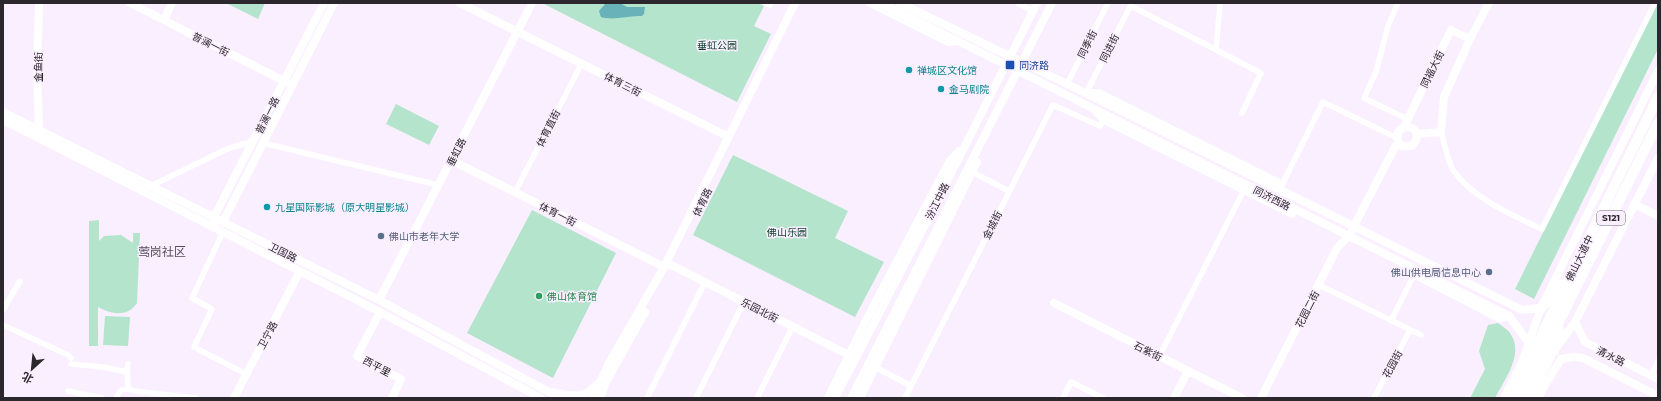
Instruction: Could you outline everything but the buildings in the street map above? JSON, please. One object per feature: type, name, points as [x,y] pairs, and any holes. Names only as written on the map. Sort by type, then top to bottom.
[{"type":"highway","name":"佛山大道中","points":[[1507,396],[1570,277],[1658,97]]},
{"type":"highway","name":"佛山大道中","points":[[1522,398],[1563,312],[1658,123]]},
{"type":"highway","points":[[1541,308],[1570,277]]},
{"type":"highway","points":[[1554,351],[1563,312]]},
{"type":"main road","name":"金鱼街","points":[[39,3],[37,68],[39,130]]},
{"type":"main road","name":"普澜一街","points":[[130,3],[292,85]]},
{"type":"main road","points":[[164,20],[172,3]]},
{"type":"main road","name":"普澜一路","points":[[214,227],[214,218],[324,3]]},
{"type":"main road","name":"普澜一路","points":[[223,222],[334,3]]},
{"type":"main road","name":"体育三街","points":[[460,3],[729,137]]},
{"type":"main road","name":"垂虹路","points":[[379,300],[532,3]]},
{"type":"main road","name":"体育路","points":[[668,266],[795,3]]},
{"type":"main road","name":"体育路","points":[[600,398],[604,378],[668,266],[800,3]]},
{"type":"main road","points":[[870,3],[948,42],[959,41]]},
{"type":"main road","points":[[882,3],[959,41],[1008,60]]},
{"type":"main road","points":[[900,3],[986,45],[1008,60]]},
{"type":"main road","points":[[912,3],[984,39],[986,45]]},
{"type":"main road","name":"汾江中路","points":[[851,398],[1052,3]]},
{"type":"main road","points":[[1417,134],[1441,132],[1444,98],[1470,39],[1489,3]]},
{"type":"main road","name":"汾江中路","points":[[835,398],[1035,7]]},
{"type":"main road","name":"同福大街","points":[[1355,224],[1397,139],[1398,132],[1406,123],[1451,30],[1470,39]]},
{"type":"main road","name":"同济西路","points":[[1008,60],[1086,93],[1355,224],[1522,310],[1541,308]]},
{"type":"main road","name":"同济西路","points":[[1021,66],[1093,108],[1347,238],[1509,316],[1529,343]]},
{"type":"main road","points":[[1507,396],[1522,362],[1541,308],[1658,71]]},
{"type":"main road","points":[[1086,93],[1098,93],[1282,184],[1355,224],[1436,262],[1510,300],[1516,307]]},
{"type":"main road","points":[[1093,108],[1104,120],[1244,190],[1347,238],[1414,275],[1499,318],[1509,316]]},
{"type":"main road","name":"卫国路","points":[[3,112],[379,300],[560,398]]},
{"type":"main road","points":[[3,120],[380,312],[540,398]]},
{"type":"main road","points":[[1397,139],[1402,146],[1412,146],[1417,140],[1417,134],[1406,123]]},
{"type":"main road","points":[[828,398],[949,162],[966,143]]},
{"type":"main road","points":[[860,398],[977,164],[978,148]]},
{"type":"main road","points":[[1183,153],[1194,165],[1212,168]]},
{"type":"main road","points":[[1530,398],[1554,351],[1575,322],[1658,158]]},
{"type":"main road","name":"体育一街","points":[[451,160],[668,266]]},
{"type":"main road","points":[[1634,204],[1658,216]]},
{"type":"main road","points":[[214,227],[223,222]]},
{"type":"main road","name":"花园二街","points":[[1261,398],[1337,248],[1347,238],[1355,224]]},
{"type":"main road","points":[[1436,262],[1443,270],[1454,271]]},
{"type":"main road","name":"乐园北街","points":[[668,266],[705,282],[849,355]]},
{"type":"main road","name":"卫宁路","points":[[234,398],[300,271]]},
{"type":"main road","name":"石紫街","points":[[1054,303],[1242,398]]},
{"type":"main road","name":"西平里","points":[[380,312],[357,356],[402,379],[392,398]]},
{"type":"main road","name":"清水路","points":[[1575,322],[1585,342],[1654,378]]},
{"type":"main road","points":[[1538,398],[1561,359],[1573,356],[1583,358],[1658,396]]},
{"type":"main road","points":[[1544,387],[1547,365]]},
{"type":"main road","points":[[1174,398],[1188,371]]},
{"type":"main road","points":[[544,389],[577,396],[587,393],[604,378]]},
{"type":"main road","points":[[593,398],[604,378]]},
{"type":"main road","points":[[603,398],[604,378]]},
{"type":"main road","points":[[1644,389],[1654,378]]},
{"type":"street","points":[[765,3],[770,6],[771,3]]},
{"type":"street","points":[[1018,3],[1035,7]]},
{"type":"street","name":"同季街","points":[[1067,84],[1108,3]]},
{"type":"street","points":[[1216,50],[1220,3]]},
{"type":"street","points":[[1398,3],[1388,26],[1376,72],[1364,98],[1406,123]]},
{"type":"street","points":[[1441,132],[1453,169],[1470,189],[1508,213],[1542,229],[1655,3]]},
{"type":"street","points":[[1132,4],[1261,73],[1242,113]]},
{"type":"street","name":"同进街","points":[[1086,93],[1132,4]]},
{"type":"street","name":"体育直街","points":[[515,192],[582,63]]},
{"type":"street","points":[[1282,184],[1323,102],[1397,139]]},
{"type":"street","name":"金城街","points":[[905,398],[1053,105],[1100,126],[1104,120]]},
{"type":"street","points":[[150,186],[227,149],[254,141]]},
{"type":"street","points":[[263,143],[438,185]]},
{"type":"street","points":[[972,172],[1009,191]]},
{"type":"street","points":[[1159,357],[1244,190]]},
{"type":"street","points":[[223,232],[192,298],[212,309],[194,347],[246,374]]},
{"type":"street","points":[[1391,321],[1414,275]]},
{"type":"street","points":[[3,310],[20,281]]},
{"type":"street","points":[[647,398],[705,282]]},
{"type":"street","points":[[1319,285],[1421,335]]},
{"type":"street","points":[[696,398],[744,302]]},
{"type":"street","points":[[3,325],[68,355],[71,361],[127,372]]},
{"type":"street","points":[[757,398],[793,326]]},
{"type":"street","name":"花园街","points":[[1374,398],[1410,330]]},
{"type":"street","points":[[1654,378],[1658,361]]},
{"type":"street","points":[[128,364],[128,388]]},
{"type":"street","points":[[875,368],[911,386]]},
{"type":"street","points":[[1063,398],[1071,382],[1103,398]]},
{"type":"street","points":[[116,398],[121,390],[128,388],[134,391],[196,398]]},
{"type":"street","points":[[68,391],[102,398]]},
{"type":"green space","points":[[226,3],[265,3],[258,19]]},
{"type":"green space","name":"垂虹公园","points":[[542,3],[758,3],[764,6],[754,26],[771,34],[737,102]]},
{"type":"green space","points":[[1657,3],[1658,49],[1534,299],[1515,289]]},
{"type":"green space","points":[[396,104],[439,126],[429,145],[386,124]]},
{"type":"green space","name":"佛山乐园","points":[[733,155],[848,211],[835,238],[884,262],[855,317],[693,235]]},
{"type":"green space","points":[[532,210],[616,253],[553,378],[467,333]]},
{"type":"green space","points":[[99,220],[99,241],[104,236],[121,235],[133,243],[133,233],[140,233],[137,303],[133,308],[124,313],[113,313],[98,307],[98,346],[89,346],[89,221]]},
{"type":"green space","points":[[105,316],[130,317],[128,346],[103,345]]},
{"type":"green space","points":[[1498,323],[1509,332],[1514,341],[1515,349],[1512,367],[1495,398],[1470,398],[1485,369],[1479,351],[1488,325]]},
{"type":"water","points":[[606,3],[620,3],[627,7],[645,7],[644,14],[642,16],[616,18],[601,17],[599,11]]},
{"type":"place","name":"同济路","points":[[1010,65]]},
{"type":"place","name":"禅城区文化馆","points":[[909,70]]},
{"type":"place","name":"金马剧院","points":[[941,89]]},
{"type":"place","name":"九星国际影城（原大明星影城）","points":[[267,207]]},
{"type":"place","name":"佛山市老年大学","points":[[381,236]]},
{"type":"place","name":"佛山供电局信息中心","points":[[1489,272]]},
{"type":"place","name":"佛山体育馆","points":[[539,296]]},
{"type":"district","name":"莺岗社区","points":[[162,252]]}]
